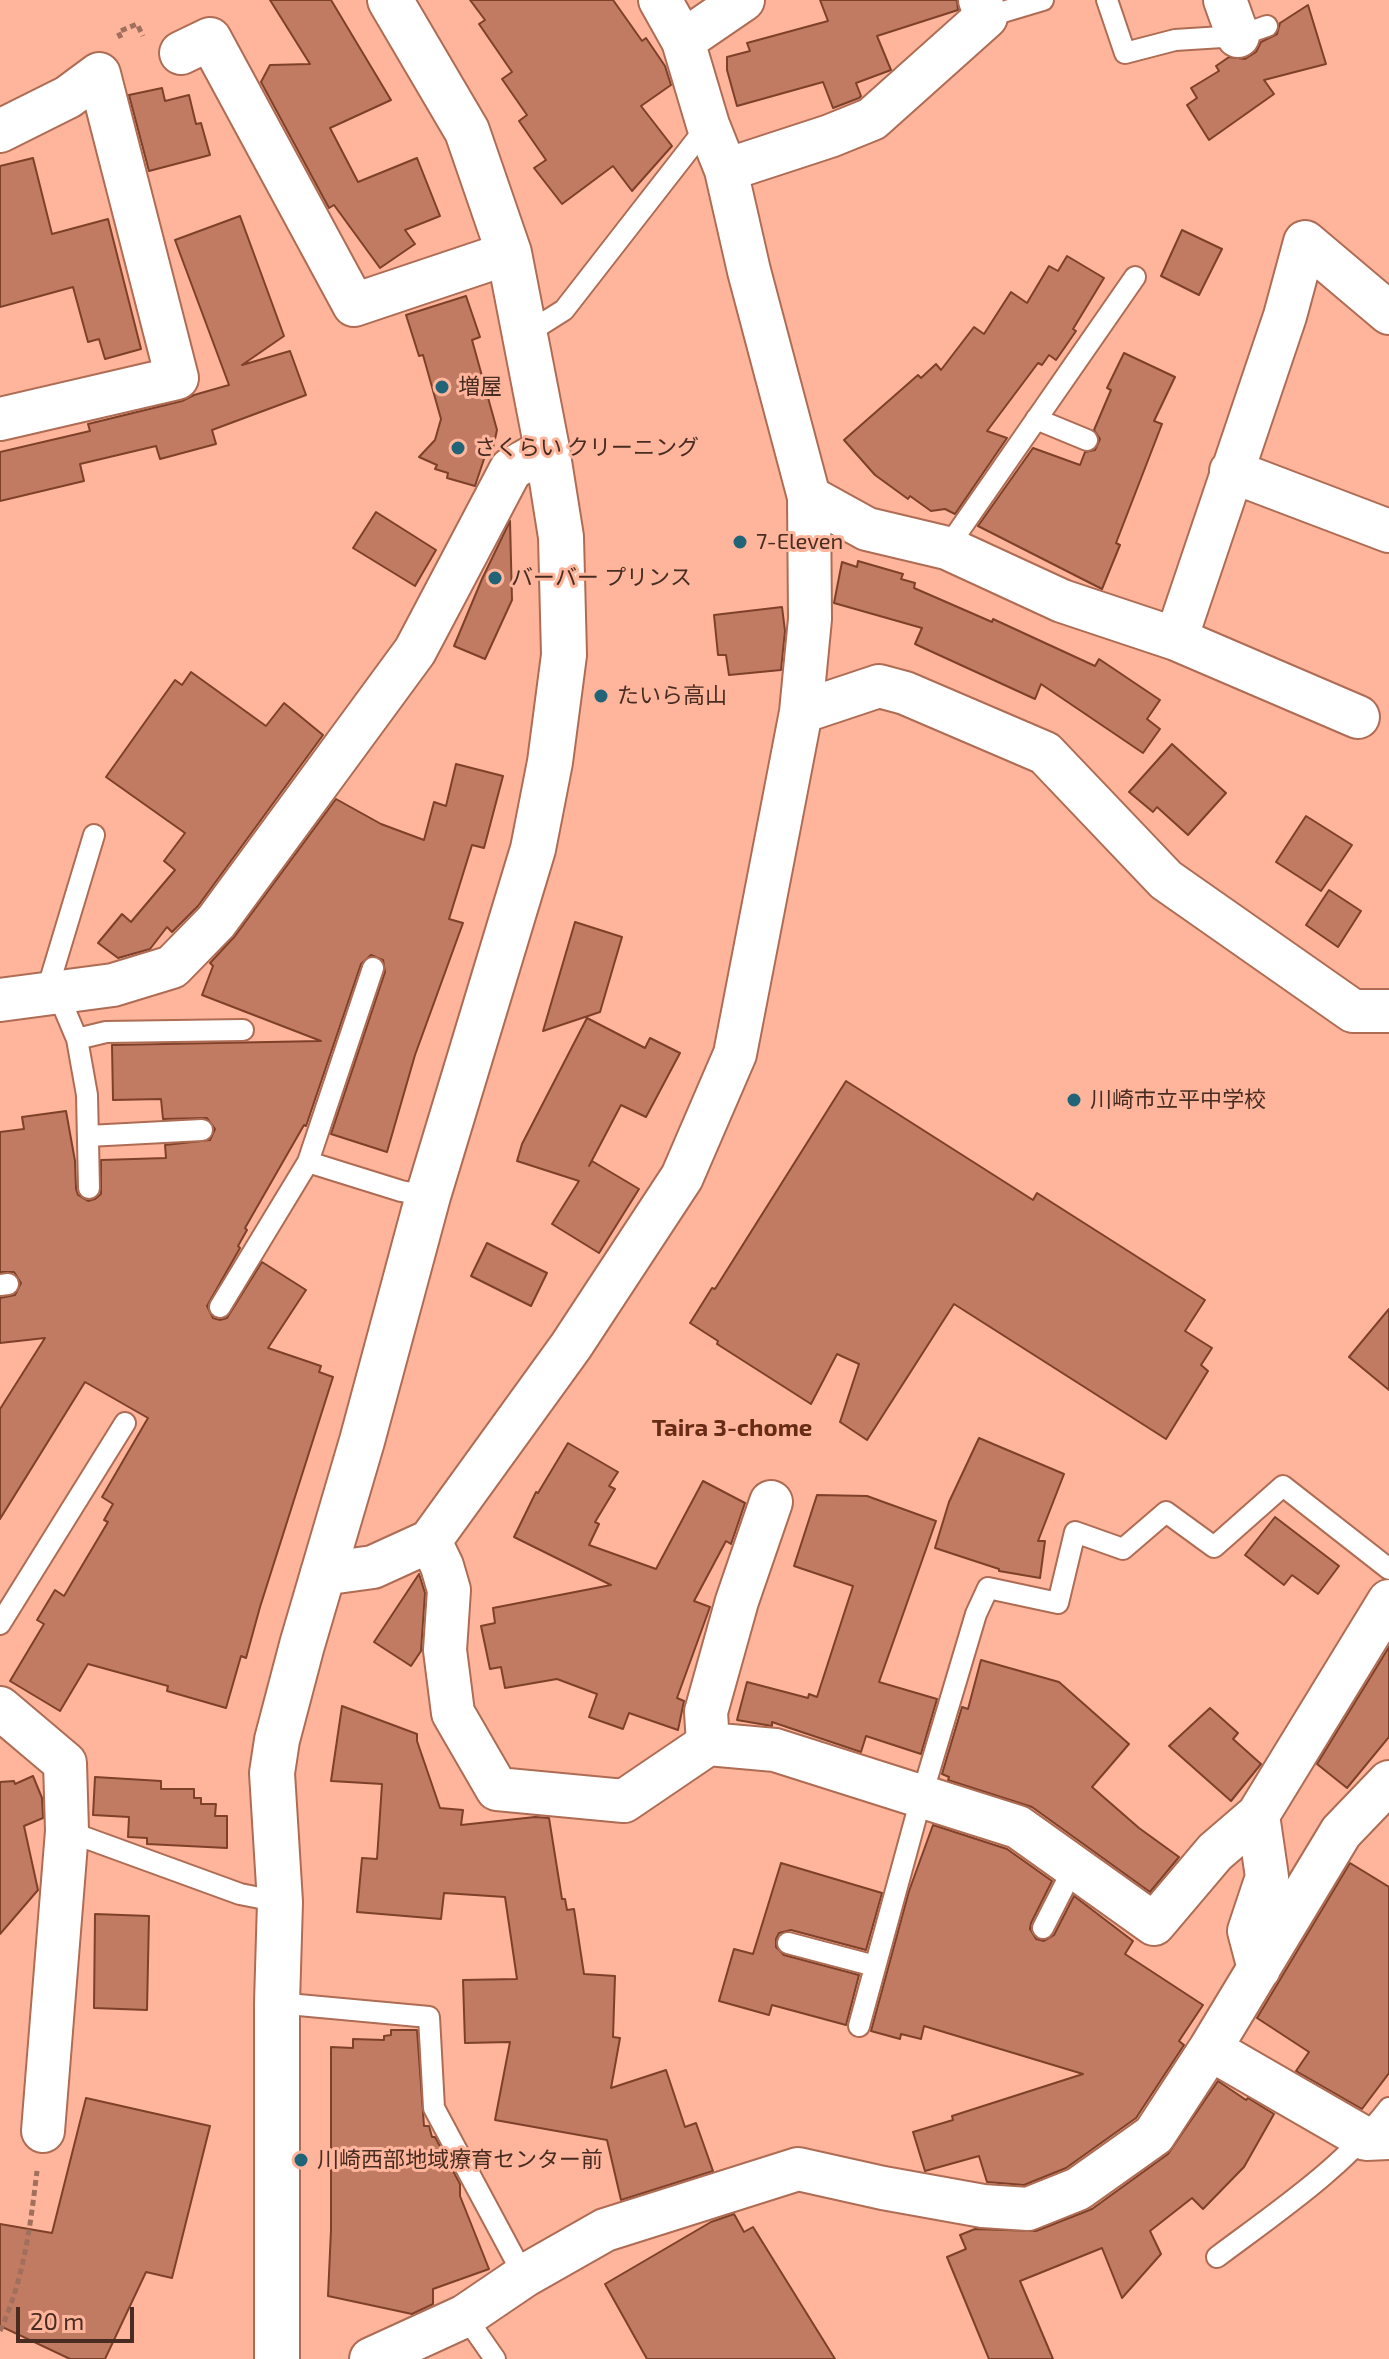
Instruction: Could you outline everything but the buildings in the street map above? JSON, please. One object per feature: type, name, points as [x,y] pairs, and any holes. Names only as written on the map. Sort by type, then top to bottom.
[{"type":"street","points":[[277,2359],[280,1902],[272,1773],[277,1740],[428,1196],[533,849],[550,762],[564,655],[561,537],[509,253],[467,131],[390,0]]},
{"type":"street","points":[[322,1574],[373,1567],[430,1541],[571,1346],[682,1177],[735,1054],[801,712],[810,619],[809,497],[749,271],[726,170],[708,125],[683,41],[660,0]]},
{"type":"street","points":[[683,41],[743,0]]},
{"type":"street","points":[[726,170],[872,119],[983,8]]},
{"type":"street","points":[[181,53],[210,39],[354,305],[509,253]]},
{"type":"street","points":[[0,131],[68,97],[99,74],[177,378],[0,419]]},
{"type":"street","points":[[1176,639],[1285,316],[1305,242],[1389,313]]},
{"type":"street","points":[[0,1000],[113,985],[172,967],[216,922],[415,651],[511,469],[547,449]]},
{"type":"street","points":[[1231,471],[1389,531]]},
{"type":"street","points":[[809,497],[867,529],[947,548],[1062,601],[1176,639],[1358,717]]},
{"type":"street","points":[[801,712],[879,686],[905,693],[1045,753],[1166,880],[1353,1011],[1389,1011]]},
{"type":"street","points":[[708,1744],[706,1712],[737,1601],[771,1502]]},
{"type":"street","points":[[430,1541],[449,1590],[445,1650],[453,1713],[497,1789],[624,1801],[708,1744],[775,1750],[1018,1827],[1154,1924],[1215,1852],[1258,1815],[1389,1601]]},
{"type":"street","points":[[0,1708],[65,1763],[67,1831],[43,2131]]},
{"type":"street","points":[[371,2359],[465,2316],[524,2276],[605,2230],[798,2169],[968,2203],[1028,2209],[1078,2189],[1154,2135],[1210,2049],[1341,1832],[1389,1782]]},
{"type":"street","points":[[1258,1815],[1267,1877],[1249,1931],[1259,1969]]},
{"type":"street","points":[[1210,2049],[1381,2128]]},
{"type":"lane","points":[[983,8],[1043,0]]},
{"type":"lane","points":[[1107,0],[1125,53],[1243,21]]},
{"type":"lane","points":[[526,334],[564,310],[708,125]]},
{"type":"lane","points":[[947,548],[1135,277]]},
{"type":"lane","points":[[1036,419],[1087,440]]},
{"type":"lane","points":[[89,1188],[87,1095],[77,1039],[52,994],[94,835]]},
{"type":"lane","points":[[220,1307],[308,1162],[373,968]]},
{"type":"lane","points":[[77,1039],[106,1032],[243,1030]]},
{"type":"lane","points":[[88,1136],[202,1130]]},
{"type":"lane","points":[[308,1162],[401,1191],[428,1196]]},
{"type":"lane","points":[[0,1624],[125,1423]]},
{"type":"lane","points":[[859,2026],[922,1795],[976,1614],[988,1588],[1058,1603],[1075,1532],[1123,1549],[1166,1512],[1214,1547],[1283,1486],[1389,1569]]},
{"type":"lane","points":[[67,1831],[240,1894],[280,1902]]},
{"type":"lane","points":[[1043,1928],[1074,1867]]},
{"type":"lane","points":[[788,1943],[875,1966]]},
{"type":"lane","points":[[277,2003],[429,2017],[434,2108],[524,2276]]},
{"type":"lane","points":[[1217,2257],[1381,2128]]},
{"type":"lane","points":[[465,2316],[495,2359]]},
{"type":"path","points":[[123,43],[118,32],[137,24],[157,63],[181,53]]},
{"type":"path","points":[[0,2331],[15,2299],[28,2242],[43,2131]]},
{"type":"place","name":"増屋","points":[[442,387]]},
{"type":"place","name":"さくらい クリーニング","points":[[458,448]]},
{"type":"place","name":"7-Eleven","points":[[740,542]]},
{"type":"place","name":"バーバー プリンス","points":[[495,578]]},
{"type":"place","name":"たいら高山","points":[[601,696]]},
{"type":"place","name":"川崎市立平中学校","points":[[1074,1100]]},
{"type":"place","name":"川崎西部地域療育センター前","points":[[301,2160]]},
{"type":"district","name":"Taira 3-chome","points":[[732,1428]]}]
